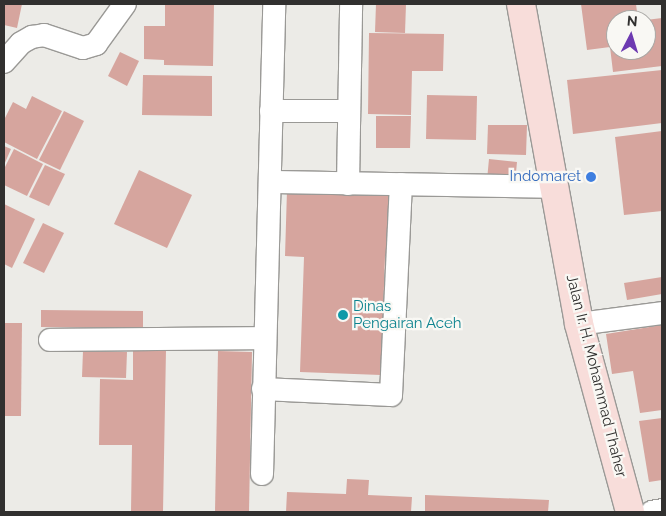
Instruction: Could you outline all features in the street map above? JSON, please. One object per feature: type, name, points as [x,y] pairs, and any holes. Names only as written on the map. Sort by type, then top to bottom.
[{"type":"main road","name":"Jalan Ir. H. Mohammad Thaher","points":[[521,4],[552,187],[579,324],[630,512]]},
{"type":"street","points":[[4,62],[21,43],[32,37],[44,35],[83,48],[96,44],[125,4]]},
{"type":"street","points":[[262,474],[263,389],[271,182],[274,4]]},
{"type":"street","points":[[348,184],[351,4]]},
{"type":"street","points":[[271,111],[349,111]]},
{"type":"street","points":[[271,182],[552,187]]},
{"type":"street","points":[[263,389],[391,395],[401,184]]},
{"type":"street","points":[[579,324],[662,312]]},
{"type":"street","points":[[50,340],[265,338]]},
{"type":"street","points":[[652,512],[662,510]]},
{"type":"building","points":[[4,4],[22,4],[17,28],[4,25]]},
{"type":"building","points":[[165,4],[214,4],[213,66],[164,65],[164,60],[144,59],[144,26],[165,26]]},
{"type":"building","points":[[376,4],[406,4],[405,33],[375,32]]},
{"type":"building","points":[[581,4],[636,4],[637,10],[606,10],[606,48],[587,50]]},
{"type":"building","points":[[662,18],[662,66],[613,72],[612,60],[656,60],[656,19]]},
{"type":"building","points":[[369,33],[444,34],[443,71],[412,71],[411,115],[368,114]]},
{"type":"building","points":[[120,52],[139,61],[127,86],[108,76]]},
{"type":"building","points":[[662,70],[662,123],[573,134],[567,80]]},
{"type":"building","points":[[143,75],[212,76],[212,116],[142,115]]},
{"type":"building","points":[[427,95],[477,96],[476,140],[426,139]]},
{"type":"building","points":[[32,96],[62,111],[37,159],[4,142],[4,120],[13,102],[26,109]]},
{"type":"building","points":[[64,111],[84,121],[60,170],[39,160]]},
{"type":"building","points":[[376,116],[411,116],[410,148],[376,148]]},
{"type":"building","points":[[488,125],[527,125],[526,155],[487,154]]},
{"type":"building","points":[[662,131],[662,211],[624,215],[615,137]]},
{"type":"building","points":[[4,146],[11,149],[4,165]]},
{"type":"building","points":[[14,149],[43,164],[27,196],[4,185],[4,169]]},
{"type":"building","points":[[489,159],[517,162],[515,183],[487,180]]},
{"type":"building","points":[[45,165],[65,174],[49,206],[29,197]]},
{"type":"building","points":[[139,170],[192,195],[167,248],[114,224]]},
{"type":"building","name":"Dinas Pengairan Aceh","points":[[287,190],[398,194],[395,257],[385,256],[381,375],[300,372],[304,257],[285,256]]},
{"type":"building","points":[[4,204],[35,219],[12,268],[4,264]]},
{"type":"building","points":[[43,223],[64,233],[44,273],[23,263]]},
{"type":"building","points":[[662,277],[662,294],[627,300],[624,283]]},
{"type":"building","points":[[41,310],[143,311],[143,328],[41,327]]},
{"type":"building","points":[[4,323],[22,323],[21,416],[4,416]]},
{"type":"building","points":[[662,325],[662,410],[640,413],[633,371],[612,374],[606,334]]},
{"type":"building","points":[[133,350],[166,350],[163,512],[131,512],[132,445],[99,445],[100,379],[133,380]]},
{"type":"building","points":[[83,351],[127,352],[126,378],[82,377]]},
{"type":"building","points":[[218,351],[252,352],[249,512],[215,512]]},
{"type":"building","points":[[662,418],[662,480],[649,482],[639,421]]},
{"type":"building","points":[[347,479],[369,480],[368,495],[412,497],[411,512],[286,512],[287,492],[346,494]]},
{"type":"building","points":[[425,495],[549,500],[548,512],[425,512]]},
{"type":"place","name":"Indomaret","points":[[591,177]]},
{"type":"place","name":"Dinas Pengairan Aceh","points":[[343,315]]}]
